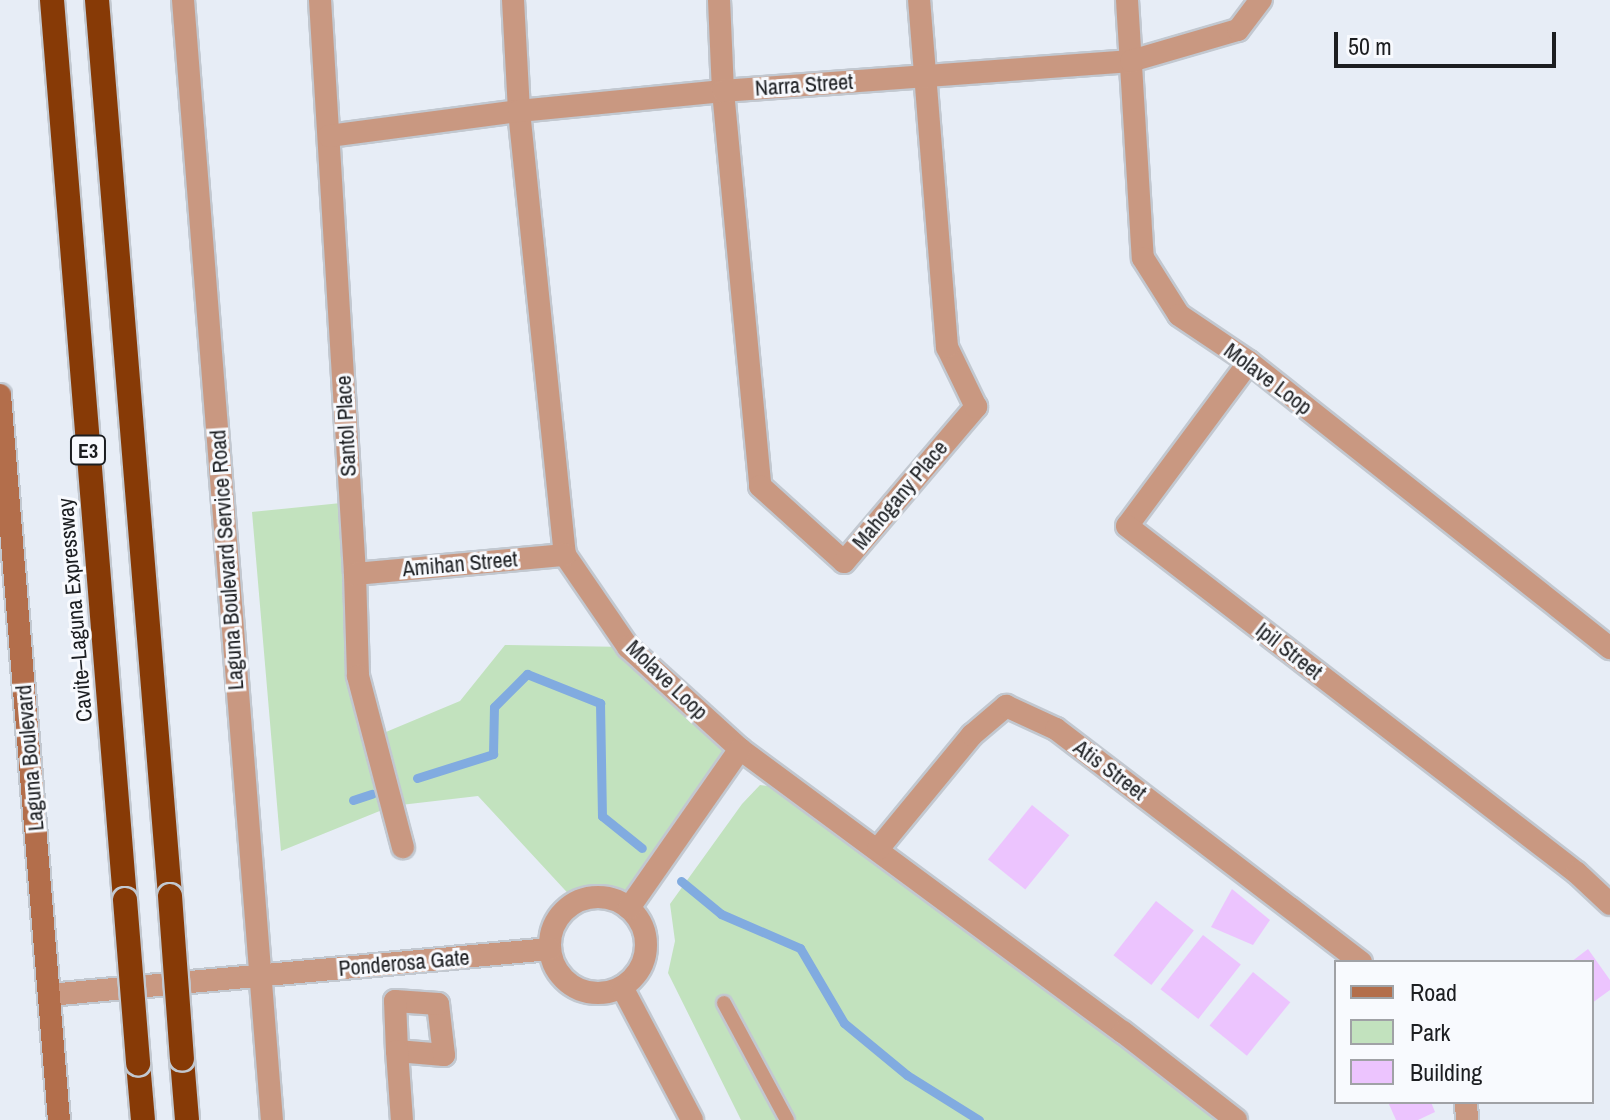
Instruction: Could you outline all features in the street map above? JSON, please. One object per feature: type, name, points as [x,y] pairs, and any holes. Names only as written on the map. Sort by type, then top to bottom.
[{"type":"highway","name":"Cavite–Laguna Expressway","points":[[52,0],[143,1120]]},
{"type":"highway","name":"E3","points":[[97,0],[187,1120]]},
{"type":"main road","name":"Laguna Boulevard","points":[[0,395],[59,1120]]},
{"type":"street","name":"Laguna Boulevard Service Road","points":[[183,0],[272,1120]]},
{"type":"street","name":"Santol Place","points":[[320,0],[355,574],[358,676],[403,847]]},
{"type":"street","name":"Molave Loop","points":[[513,0],[519,111],[565,555],[628,647],[740,749],[878,849],[1236,1120]]},
{"type":"street","points":[[719,0],[723,91]]},
{"type":"street","points":[[919,0],[924,77]]},
{"type":"street","name":"Molave Loop","points":[[1127,0],[1143,258],[1179,315],[1249,362],[1610,648]]},
{"type":"street","name":"Narra Street","points":[[329,136],[519,111],[723,91],[1131,61],[1238,30],[1261,0]]},
{"type":"street","name":"Mahogany Place","points":[[723,91],[760,486],[844,562],[976,407],[947,347],[924,77]]},
{"type":"street","name":"Ipil Street","points":[[1249,362],[1127,526],[1565,863],[1610,904]]},
{"type":"street","name":"Amihan Street","points":[[355,574],[565,555]]},
{"type":"street","name":"Atis Street","points":[[878,849],[972,735],[1006,706],[1056,729],[1358,960]]},
{"type":"street","points":[[629,908],[740,749]]},
{"type":"street","points":[[603,897],[629,908],[645,934],[646,949],[635,977],[607,993],[576,988],[562,979],[553,965],[550,949],[555,922],[576,902],[603,897]]},
{"type":"street","name":"Ponderosa Gate","points":[[49,995],[550,949]]},
{"type":"street","points":[[622,987],[692,1120]]},
{"type":"street","points":[[397,1051],[402,1120]]},
{"type":"lane","points":[[724,1003],[787,1120]]},
{"type":"green space","points":[[351,502],[374,737],[460,701],[505,645],[628,647],[740,749],[621,903],[603,897],[576,902],[478,796],[392,806],[281,851],[252,512]]},
{"type":"green space","points":[[760,785],[784,788],[1223,1120],[741,1120],[668,973],[675,941],[670,904],[742,804]]},
{"type":"building","points":[[1032,805],[1069,835],[1025,890],[988,859]]},
{"type":"building","points":[[1232,889],[1270,920],[1253,945],[1211,927]]},
{"type":"building","points":[[1156,901],[1194,931],[1151,985],[1114,955]]},
{"type":"building","points":[[1203,935],[1241,965],[1198,1019],[1161,989]]},
{"type":"building","points":[[1588,949],[1610,980],[1610,990],[1594,1002],[1594,960],[1574,960]]},
{"type":"building","points":[[1253,972],[1290,1002],[1247,1056],[1210,1026]]},
{"type":"building","points":[[1389,1104],[1432,1104],[1435,1112],[1418,1120],[1396,1120]]},
{"type":"waterway","points":[[417,778],[493,754],[494,707],[527,674],[600,703],[602,816],[642,848]]},
{"type":"waterway","points":[[353,800],[372,794]]},
{"type":"waterway","points":[[681,881],[721,914],[800,948],[844,1023],[907,1075],[979,1120]]}]
